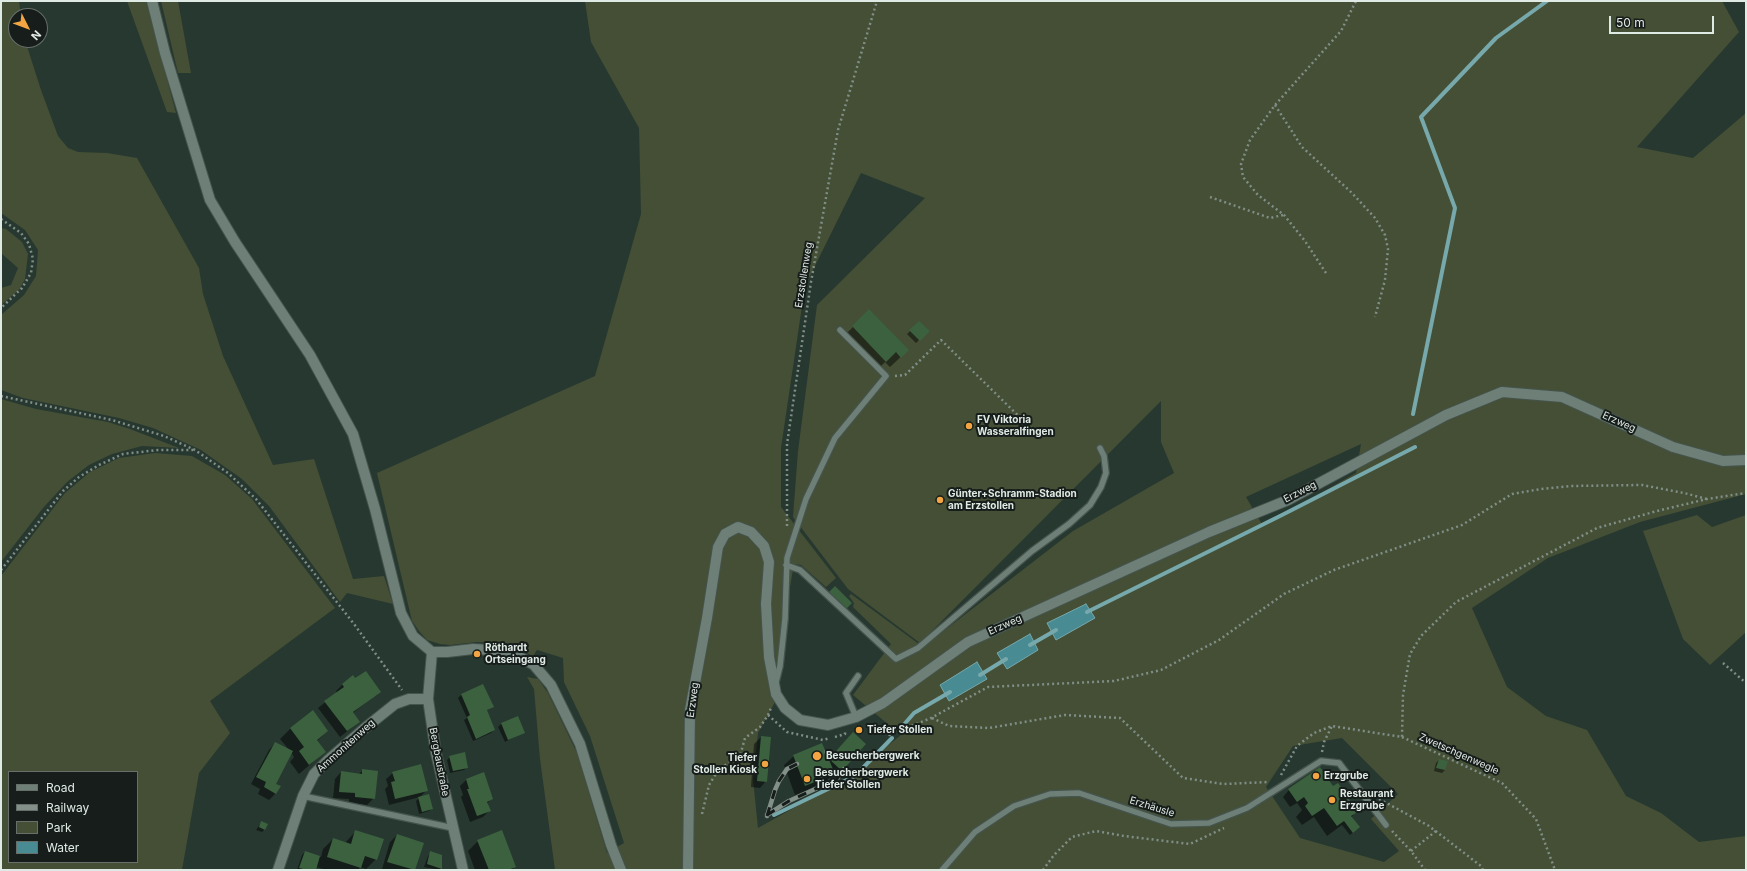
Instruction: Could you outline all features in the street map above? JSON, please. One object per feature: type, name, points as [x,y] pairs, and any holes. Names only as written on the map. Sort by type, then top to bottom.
[{"type":"street","points":[[152,1],[165,53],[210,200],[235,242],[310,355],[353,434],[375,509],[401,613],[414,636],[432,652],[473,649],[509,651],[534,665],[551,685],[580,744],[611,845],[621,870]]},
{"type":"street","name":"Erzweg","points":[[688,870],[690,710],[718,547],[725,534],[738,527],[751,532],[764,546],[768,562],[766,604],[769,657],[776,694],[785,708],[800,720],[828,725],[856,717],[883,703],[968,642],[1209,532],[1288,500],[1446,415],[1502,392],[1562,397],[1673,446],[1723,461],[1746,460]]},
{"type":"street","name":"Bergbaustraße","points":[[432,652],[428,699],[436,753],[463,870]]},
{"type":"street","name":"Ammonitenweg","points":[[278,870],[303,796],[314,774],[365,728],[395,704],[409,699],[428,699]]},
{"type":"lane","points":[[775,686],[780,666],[785,619],[786,558],[806,499],[835,438],[886,376],[840,330]]},
{"type":"lane","points":[[786,565],[800,570],[896,659],[918,648],[1032,551],[1069,524],[1090,505],[1101,487],[1106,474],[1104,456],[1100,448]]},
{"type":"lane","points":[[856,717],[846,693],[858,676]]},
{"type":"lane","points":[[1321,761],[1339,763],[1386,825]]},
{"type":"lane","name":"Erzhäusle","points":[[942,870],[975,832],[1014,806],[1050,794],[1080,792],[1171,824],[1209,823],[1247,808],[1321,761]]},
{"type":"lane","points":[[303,796],[453,828]]},
{"type":"path","name":"Erzstollenweg","points":[[787,528],[787,444],[811,282],[838,130],[878,1]]},
{"type":"path","points":[[1326,273],[1306,241],[1284,215],[1258,195],[1243,177],[1241,164],[1250,140],[1275,105],[1341,31],[1356,1]]},
{"type":"path","points":[[1275,105],[1302,147],[1352,193],[1375,218],[1385,235],[1388,249],[1385,280],[1374,317]]},
{"type":"path","points":[[1210,197],[1270,218],[1284,215]]},
{"type":"path","points":[[1,219],[21,233],[30,244],[33,259],[31,273],[22,288],[1,308]]},
{"type":"path","points":[[886,376],[905,375],[940,340],[1037,434],[1045,435]]},
{"type":"path","points":[[1,396],[112,420],[164,436],[195,450],[228,473],[256,499],[354,624],[409,699]]},
{"type":"path","points":[[1,570],[63,491],[79,477],[99,465],[123,454],[158,450],[195,450]]},
{"type":"path","points":[[856,717],[876,732],[890,735],[931,718],[988,687],[1114,681],[1161,670],[1219,640],[1284,594],[1334,570],[1462,524],[1512,494],[1571,486],[1642,485],[1707,499]]},
{"type":"path","points":[[1402,737],[1404,696],[1410,654],[1421,636],[1456,602],[1597,528],[1707,499],[1746,493]]},
{"type":"path","points":[[1723,663],[1746,683]]},
{"type":"path","points":[[701,818],[709,785],[717,772],[734,758],[740,756],[745,738],[760,727],[768,715],[787,732],[800,736]]},
{"type":"path","points":[[931,718],[948,726],[989,728],[1065,715],[1120,718],[1183,778],[1223,784],[1270,782]]},
{"type":"path","points":[[1321,761],[1324,742],[1332,726]]},
{"type":"path","points":[[1278,781],[1297,746],[1314,733],[1332,726]]},
{"type":"path","name":"Zwetschgenwegle","points":[[1332,726],[1402,737],[1502,782],[1536,820],[1555,870]]},
{"type":"path","points":[[1378,798],[1429,826],[1481,866],[1483,870]]},
{"type":"path","points":[[1386,825],[1411,851],[1425,870]]},
{"type":"path","points":[[1043,870],[1054,855],[1072,837],[1096,831],[1190,844],[1221,830],[1226,826]]},
{"type":"path","points":[[1411,851],[1436,831]]},
{"type":"green space","points":[[1,1],[19,1],[20,8],[8,8],[8,48],[28,48],[58,136],[68,148],[78,152],[107,153],[137,158],[199,268],[203,294],[223,356],[273,465],[314,459],[353,579],[384,576],[393,604],[347,593],[340,602],[269,506],[242,479],[201,450],[153,428],[119,418],[23,398],[1,390],[1,315],[24,295],[36,276],[38,250],[25,230],[1,213]]},
{"type":"green space","points":[[127,1],[146,1],[176,113],[167,112]]},
{"type":"green space","points":[[161,1],[178,1],[191,73],[178,73]]},
{"type":"green space","points":[[585,1],[1722,1],[1739,32],[1637,147],[1693,158],[1746,113],[1746,494],[1640,522],[1548,558],[1472,608],[1507,687],[1546,716],[1587,730],[1626,796],[1661,813],[1699,842],[1746,836],[1746,870],[555,870],[540,759],[534,689],[527,677],[538,679],[548,693],[577,753],[607,853],[624,843],[590,736],[564,682],[563,658],[537,650],[533,656],[504,643],[477,642],[450,645],[427,640],[412,621],[377,473],[595,376],[641,214],[639,128],[591,42]],"holes":[[[861,173],[925,198],[817,305],[798,451],[793,517],[848,589],[920,643],[1161,401],[1161,442],[1174,473],[1073,531],[923,647],[851,594],[849,596],[854,603],[853,607],[891,644],[853,695],[901,735],[847,778],[758,828],[753,779],[758,733],[775,702],[779,649],[794,564],[801,565],[826,587],[836,578],[781,507],[781,448],[805,286]],[[1361,444],[1356,473],[1263,526],[1246,497]],[[1342,738],[1398,794],[1371,819],[1399,851],[1384,862],[1300,838],[1266,787],[1293,746]]]},
{"type":"green space","points":[[1,228],[6,229],[22,242],[28,254],[25,279],[19,290],[1,305],[1,288],[11,285],[18,268],[1,253]]},
{"type":"green space","points":[[1,399],[36,409],[108,422],[179,448],[142,446],[112,454],[89,465],[67,482],[43,508],[1,562]]},
{"type":"green space","points":[[155,453],[192,456],[225,475],[252,499],[335,608],[210,701],[230,733],[199,773],[182,870],[1,870],[1,576],[65,493],[90,472],[119,458]]},
{"type":"green space","points":[[1697,515],[1712,527],[1746,515],[1746,632],[1710,665],[1683,639],[1643,531]]},
{"type":"water","points":[[1086,604],[1095,618],[1056,640],[1047,623]]},
{"type":"water","points":[[1030,634],[1038,650],[1007,669],[997,653]]},
{"type":"water","points":[[977,662],[987,679],[949,701],[940,685]]},
{"type":"building","points":[[869,309],[909,350],[901,358],[896,352],[886,362],[852,326]]},
{"type":"building","points":[[919,321],[930,331],[920,341],[909,330]]},
{"type":"building","points":[[835,586],[852,603],[846,609],[829,592]]},
{"type":"building","points":[[366,671],[381,692],[353,712],[360,722],[347,731],[324,701],[344,687],[342,684],[353,675],[355,678]]},
{"type":"building","points":[[483,684],[494,707],[487,710],[495,730],[476,739],[467,717],[470,715],[461,694]]},
{"type":"building","points":[[313,710],[328,731],[317,740],[326,752],[309,765],[299,751],[304,747],[290,728]]},
{"type":"building","points":[[518,716],[525,733],[508,740],[501,723]]},
{"type":"building","points":[[853,732],[866,744],[842,771],[829,759]]},
{"type":"building","points":[[761,736],[771,737],[767,782],[757,781]]},
{"type":"building","points":[[275,742],[293,751],[276,784],[281,786],[276,794],[264,787],[266,782],[256,777]]},
{"type":"building","points":[[822,743],[835,774],[805,786],[793,755]]},
{"type":"building","points":[[465,752],[468,768],[453,771],[449,756]]},
{"type":"building","points":[[1439,759],[1448,761],[1445,770],[1436,768]]},
{"type":"building","points":[[421,764],[428,791],[395,799],[391,782],[395,781],[392,772]]},
{"type":"building","points":[[1320,767],[1333,786],[1338,783],[1358,812],[1351,816],[1360,827],[1353,833],[1344,821],[1337,826],[1324,808],[1312,816],[1305,806],[1308,803],[1304,797],[1297,802],[1288,789]]},
{"type":"building","points":[[362,769],[378,771],[375,799],[355,797],[355,793],[339,792],[341,771],[362,774]]},
{"type":"building","points":[[484,772],[493,799],[487,802],[491,811],[477,816],[467,789],[469,789],[466,779]]},
{"type":"building","points":[[429,794],[433,809],[422,812],[418,797]]},
{"type":"building","points":[[261,821],[268,824],[265,830],[259,827]]},
{"type":"building","points":[[355,830],[384,839],[377,860],[365,856],[361,868],[327,857],[333,838],[351,844]]},
{"type":"building","points":[[502,830],[516,867],[508,870],[489,870],[477,840]]},
{"type":"building","points":[[397,834],[424,843],[415,870],[387,862]]},
{"type":"building","points":[[305,851],[320,856],[316,870],[299,868]]},
{"type":"building","points":[[430,851],[442,855],[442,869],[427,864]]},
{"type":"waterway","points":[[1413,414],[1455,208],[1421,117],[1496,38],[1547,1]]},
{"type":"waterway","points":[[1087,612],[1415,447]]},
{"type":"waterway","points":[[1030,645],[1056,630]]},
{"type":"waterway","points":[[980,675],[1006,659]]},
{"type":"waterway","points":[[901,728],[914,713],[950,692]]},
{"type":"waterway","points":[[774,815],[855,776],[892,738]]},
{"type":"railway","points":[[826,752],[834,754]]},
{"type":"railway","points":[[767,816],[779,781],[787,769],[797,764]]},
{"type":"railway","points":[[767,815],[789,801],[837,779],[844,769]]},
{"type":"place","name":"FV Viktoria Wasseralfingen","points":[[969,426]]},
{"type":"place","name":"Günter+Schramm-Stadion am Erzstollen","points":[[940,500]]},
{"type":"place","name":"Röthardt Ortseingang","points":[[477,654]]},
{"type":"place","name":"Tiefer Stollen","points":[[859,730]]},
{"type":"place","name":"Besucherbergwerk","points":[[817,756]]},
{"type":"place","name":"Tiefer Stollen Kiosk","points":[[765,764]]},
{"type":"place","name":"Erzgrube","points":[[1316,776]]},
{"type":"place","name":"Besucherbergwerk Tiefer Stollen","points":[[807,779]]},
{"type":"place","name":"Restaurant Erzgrube","points":[[1332,800]]}]
